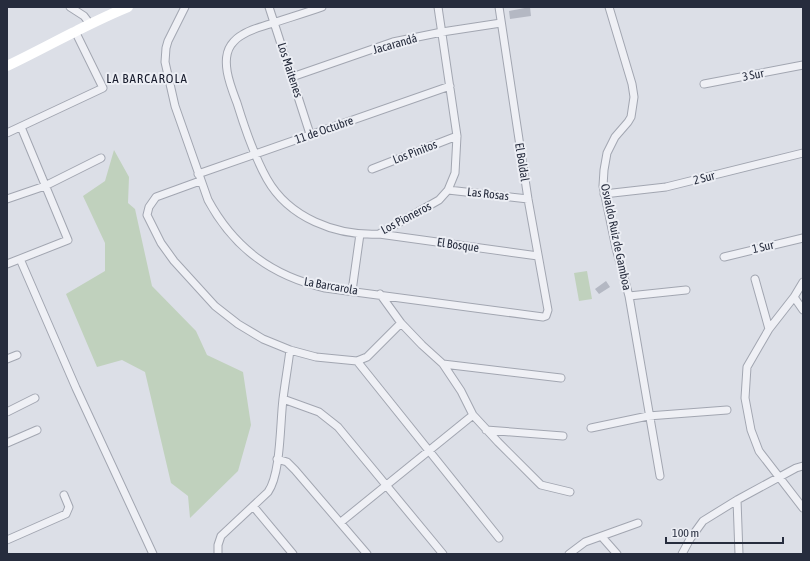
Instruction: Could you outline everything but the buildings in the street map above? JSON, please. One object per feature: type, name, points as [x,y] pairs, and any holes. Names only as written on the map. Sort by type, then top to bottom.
[{"type":"main road","points":[[7,66],[122,8]]},
{"type":"street","points":[[70,7],[84,16],[90,24]]},
{"type":"street","name":"La Barcarola","points":[[185,7],[168,41],[165,62],[175,106],[199,178],[208,200],[222,224],[241,245],[274,270],[299,281],[325,288],[380,294],[543,317],[546,316]]},
{"type":"street","name":"Los Maitenes","points":[[269,7],[310,134]]},
{"type":"street","name":"Los Pioneros","points":[[322,7],[242,35],[231,45],[227,54],[227,65],[231,85],[255,154],[268,180],[274,188],[296,210],[323,226],[342,232],[360,234],[378,234],[434,204],[448,190],[455,173],[457,136],[438,7]]},
{"type":"street","name":"El Boldal","points":[[499,7],[528,199],[548,310],[546,316]]},
{"type":"street","name":"Osvaldo Ruiz de Gamboa","points":[[609,7],[632,84],[634,97],[632,111],[628,122],[615,137],[607,153],[603,178],[604,194],[629,296],[648,416],[660,476]]},
{"type":"street","name":"Jacarandá","points":[[292,78],[393,42],[442,32],[501,23]]},
{"type":"street","points":[[7,133],[103,88],[75,31]]},
{"type":"street","name":"3 Sur","points":[[704,84],[803,65]]},
{"type":"street","name":"11 de Octubre","points":[[357,361],[323,358],[290,350],[250,332],[226,316],[174,261],[155,233],[147,214],[149,206],[153,200],[160,195],[255,154],[450,86]]},
{"type":"street","points":[[7,264],[68,240],[21,127]]},
{"type":"street","name":"Los Pinitos","points":[[372,169],[457,136]]},
{"type":"street","name":"2 Sur","points":[[604,194],[666,187],[803,153]]},
{"type":"street","points":[[7,199],[45,186],[101,158]]},
{"type":"street","name":"Las Rosas","points":[[448,190],[528,199]]},
{"type":"street","points":[[352,291],[360,234]]},
{"type":"street","name":"El Bosque","points":[[378,234],[538,256]]},
{"type":"street","name":"1 Sur","points":[[724,257],[803,238]]},
{"type":"street","points":[[20,259],[76,388],[154,554]]},
{"type":"street","points":[[755,279],[769,329]]},
{"type":"street","points":[[803,282],[794,297],[769,329],[747,367],[745,398],[751,430],[759,451],[803,508]]},
{"type":"street","points":[[629,296],[686,290]]},
{"type":"street","points":[[380,294],[401,323],[443,364],[461,391],[473,415],[486,430],[541,485],[570,492]]},
{"type":"street","points":[[794,297],[803,310]]},
{"type":"street","points":[[401,323],[367,357],[357,361],[499,538]]},
{"type":"street","points":[[218,554],[218,545],[221,536],[273,486],[290,350]]},
{"type":"street","points":[[7,359],[17,355]]},
{"type":"street","points":[[443,364],[560,378]]},
{"type":"street","points":[[7,412],[36,398]]},
{"type":"street","points":[[283,399],[319,412],[338,427],[443,554]]},
{"type":"street","points":[[591,428],[648,416],[727,410]]},
{"type":"street","points":[[341,522],[473,415]]},
{"type":"street","points":[[7,443],[37,430]]},
{"type":"street","points":[[486,430],[563,436]]},
{"type":"street","points":[[277,459],[290,465],[341,522],[367,554]]},
{"type":"street","points":[[682,554],[690,539],[704,521],[779,477],[803,466]]},
{"type":"street","points":[[7,540],[66,514],[69,507],[64,495]]},
{"type":"street","points":[[738,500],[739,554]]},
{"type":"street","points":[[253,506],[293,554]]},
{"type":"street","points":[[569,554],[586,542],[638,523]]},
{"type":"street","points":[[602,536],[617,554]]},
{"type":"green space","points":[[114,150],[129,177],[128,203],[135,209],[152,286],[196,331],[207,355],[243,372],[251,425],[238,471],[190,518],[188,496],[171,483],[145,372],[122,360],[97,367],[66,294],[105,271],[105,243],[83,196],[105,181]]},
{"type":"green space","points":[[587,271],[592,299],[579,301],[574,273]]},
{"type":"district","name":"LA BARCAROLA","points":[[147,78]]}]
